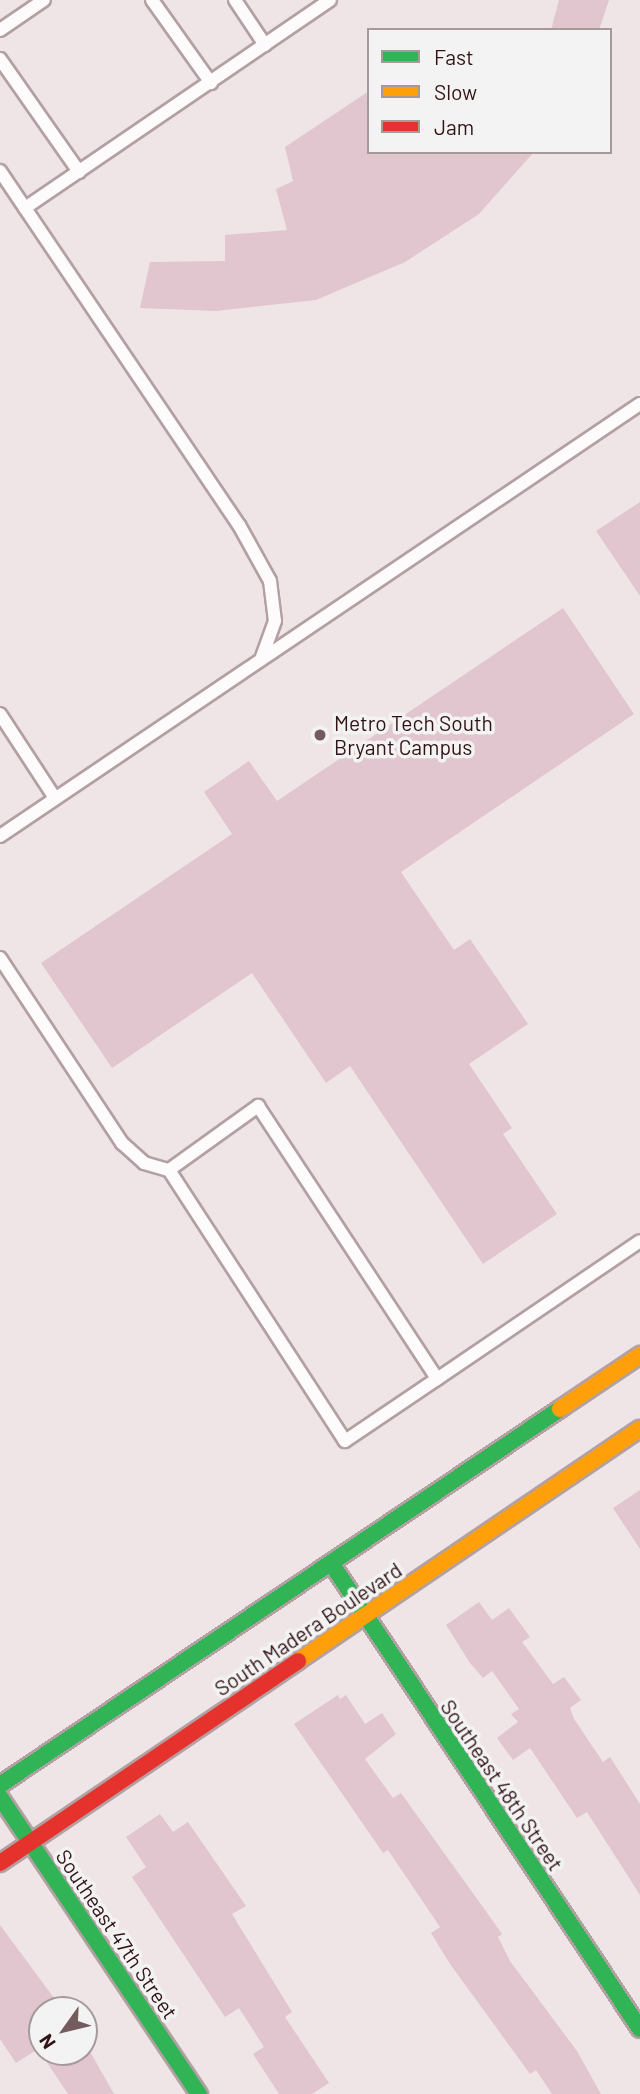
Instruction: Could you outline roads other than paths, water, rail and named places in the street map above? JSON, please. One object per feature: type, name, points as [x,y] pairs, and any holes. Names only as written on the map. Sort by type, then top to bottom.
[{"type":"street","name":"South Madera Boulevard","points":[[0,1785],[640,1355]]},
{"type":"street","name":"South Madera Boulevard","points":[[0,1863],[640,1429]]},
{"type":"street","name":"Southeast 48th Street","points":[[331,1563],[640,2029]]},
{"type":"street","name":"Southeast 47th Street","points":[[0,1797],[199,2094]]},
{"type":"lane","points":[[0,30],[44,0]]},
{"type":"lane","points":[[152,0],[211,83]]},
{"type":"lane","points":[[234,0],[265,45]]},
{"type":"lane","points":[[25,208],[329,0]]},
{"type":"lane","points":[[0,59],[79,172]]},
{"type":"lane","points":[[0,171],[239,524],[270,581],[275,621],[262,658]]},
{"type":"lane","points":[[0,836],[640,404]]},
{"type":"lane","points":[[0,714],[55,798]]},
{"type":"lane","points":[[0,958],[122,1143],[144,1163],[169,1170],[345,1441],[640,1241]]},
{"type":"lane","points":[[169,1170],[258,1106],[437,1379]]},
{"type":"place","name":"Metro Tech South Bryant Campus","points":[[320,735]]}]
